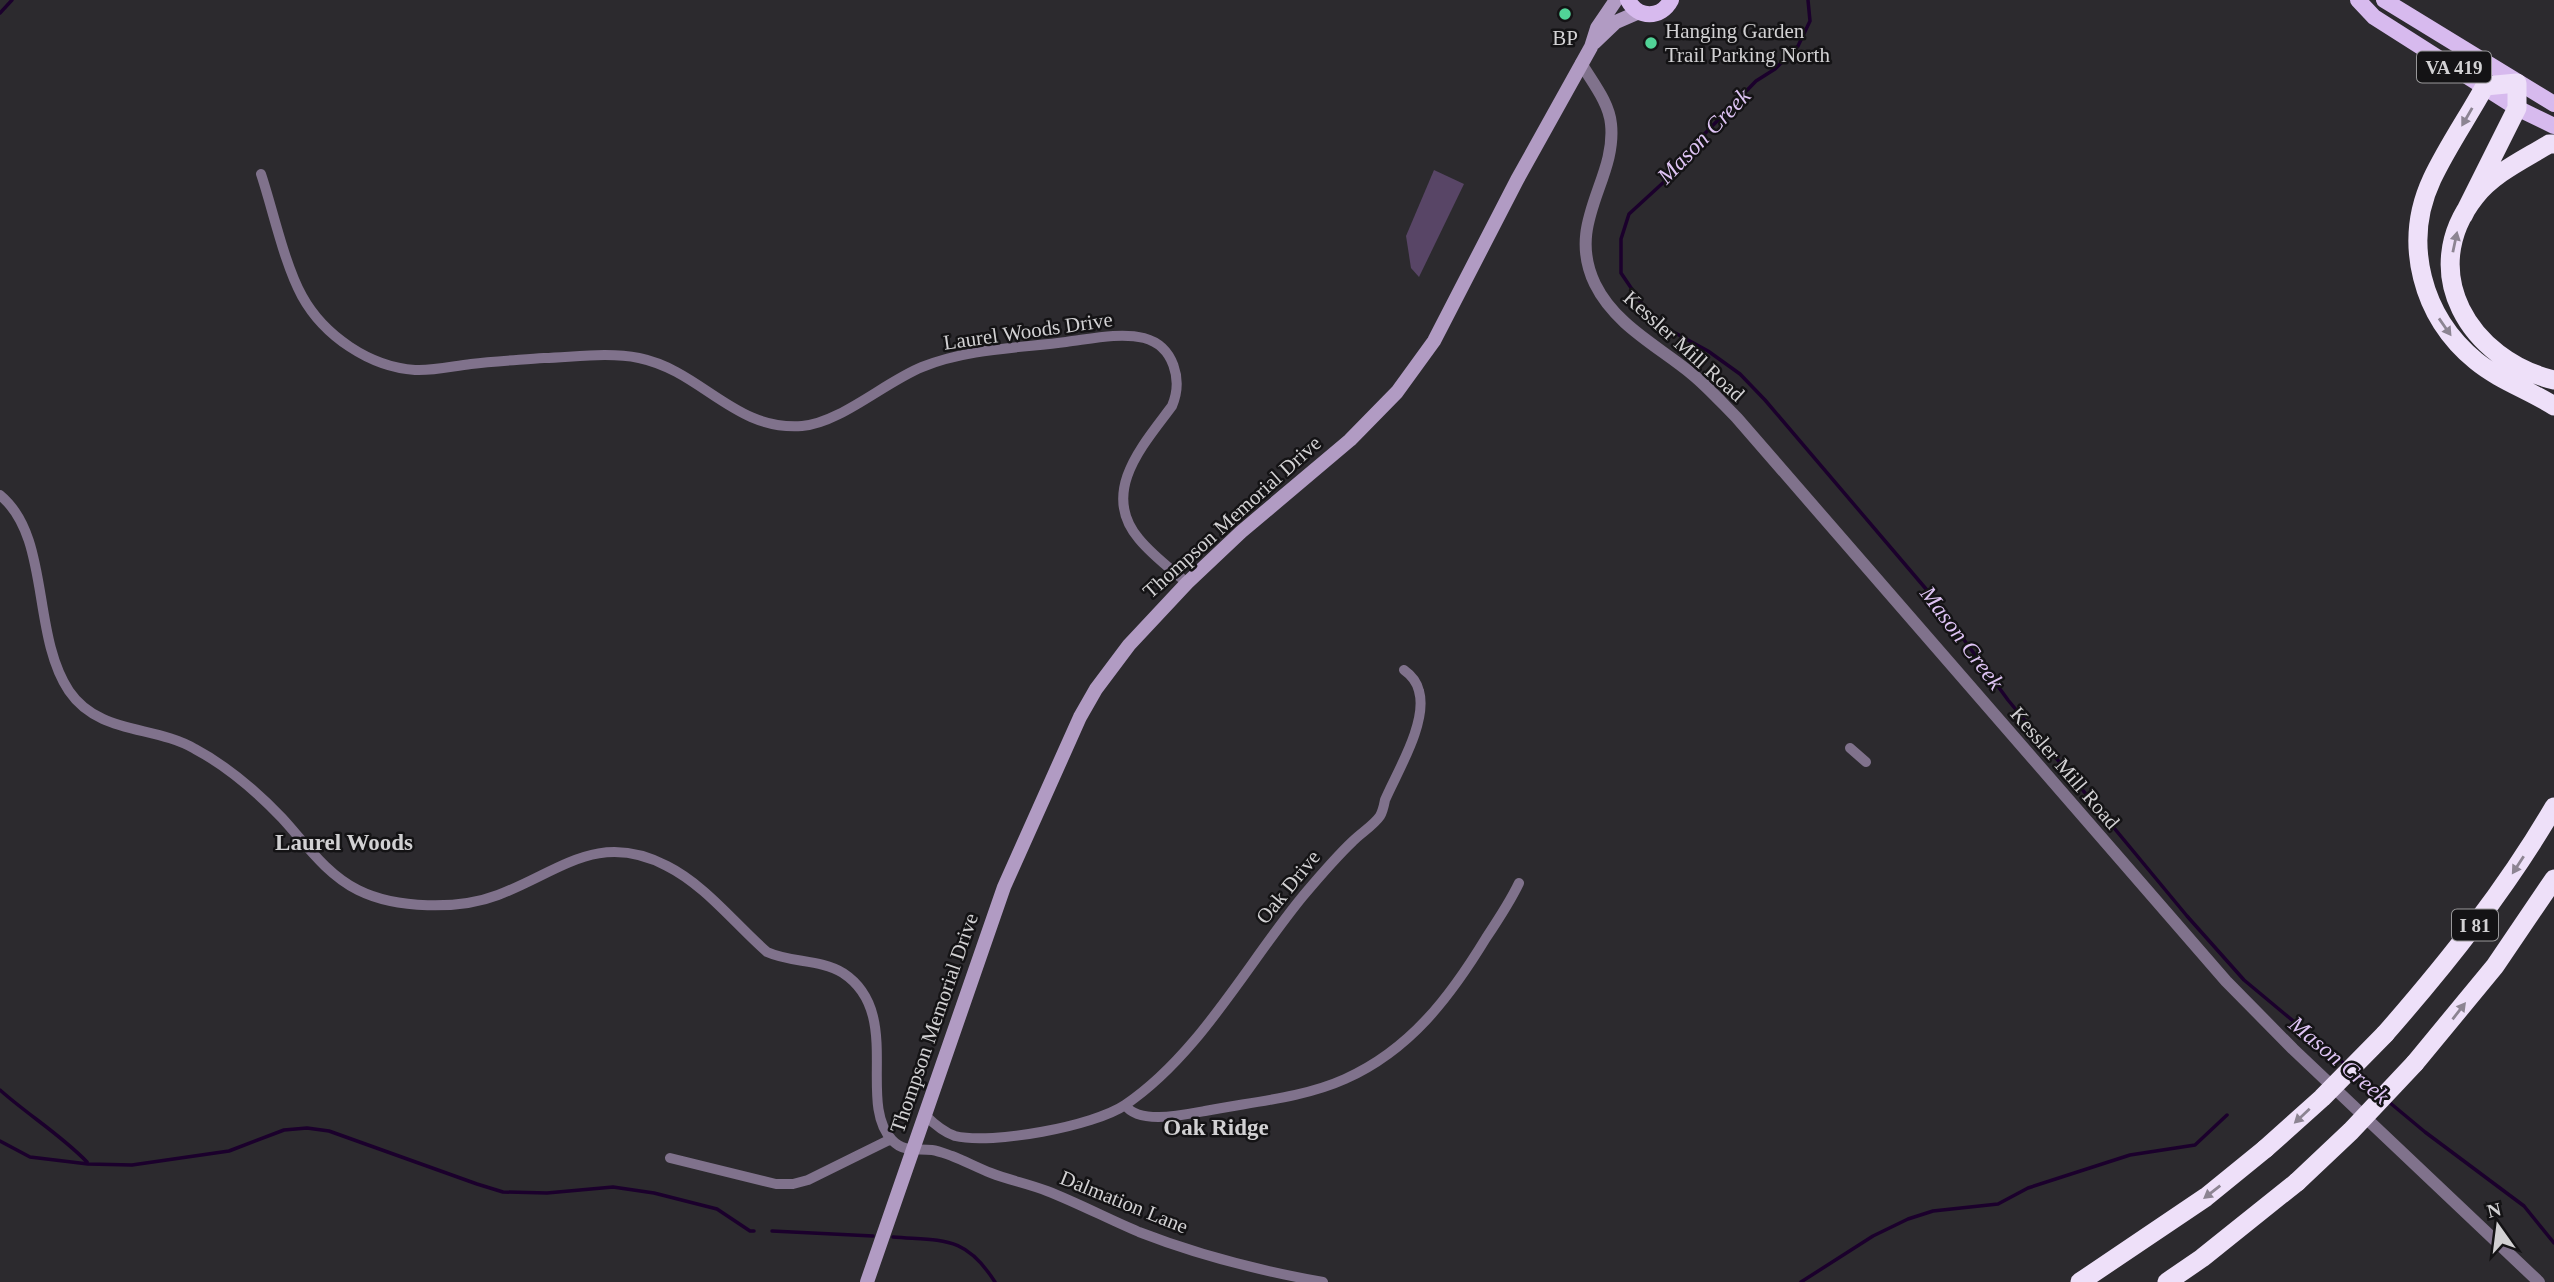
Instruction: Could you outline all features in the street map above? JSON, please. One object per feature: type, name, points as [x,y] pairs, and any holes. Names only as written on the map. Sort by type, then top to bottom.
[{"type":"highway","points":[[2554,380],[2504,360],[2480,340],[2463,315],[2456,298],[2451,262],[2453,244],[2463,216],[2517,108],[2517,83],[2485,86],[2432,179],[2423,203],[2418,238],[2422,280],[2437,317],[2461,349],[2490,371],[2554,406]]},
{"type":"highway","points":[[2463,216],[2473,200],[2495,177],[2549,144],[2554,144]]},
{"type":"highway","name":"I 81","points":[[2080,1282],[2196,1205],[2322,1098],[2385,1034],[2469,934],[2517,867],[2554,807]]},
{"type":"highway","name":"I 81","points":[[2167,1282],[2202,1258],[2297,1182],[2351,1131],[2415,1063],[2494,965],[2554,878]]},
{"type":"main road","name":"Thompson Memorial Drive","points":[[1591,47],[1597,28],[1616,0]]},
{"type":"main road","points":[[1628,0],[1646,15],[1666,8],[1671,0]]},
{"type":"main road","name":"VA 419","points":[[2358,0],[2374,17],[2517,108],[2554,126]]},
{"type":"main road","name":"VA 419","points":[[2384,0],[2554,104]]},
{"type":"main road","name":"Thompson Memorial Drive","points":[[867,1282],[1004,887],[1080,717],[1114,663],[1157,613],[1241,532],[1376,416],[1417,367],[1434,341],[1581,62],[1591,47],[1616,22],[1640,12]]},
{"type":"street","name":"Kessler Mill Road","points":[[1581,62],[1608,110],[1611,123],[1610,149],[1590,209],[1586,242],[1590,273],[1605,300],[1627,325],[1691,373],[1737,418],[2226,981],[2283,1040],[2539,1282]]},
{"type":"street","name":"Laurel Woods Drive","points":[[261,174],[296,284],[312,311],[351,348],[376,360],[404,368],[426,370],[496,361],[627,356],[661,364],[684,374],[746,416],[779,426],[803,426],[828,419],[905,374],[951,358],[1086,340],[1132,337],[1153,342],[1169,355],[1174,366],[1177,377],[1176,397],[1132,462],[1125,483],[1124,505],[1131,529],[1139,539],[1187,583]]},
{"type":"street","points":[[0,495],[13,508],[26,533],[48,642],[60,675],[82,707],[112,724],[166,736],[198,750],[256,792],[336,876],[356,889],[374,897],[431,905],[485,899],[566,862],[610,852],[633,853],[666,865],[708,897],[767,952],[835,969],[855,983],[862,991],[874,1021],[880,1106],[886,1131],[891,1139],[808,1180],[793,1184],[776,1184],[670,1158]]},
{"type":"street","name":"Oak Drive","points":[[925,1115],[933,1124],[955,1136],[987,1138],[1025,1134],[1101,1118],[1125,1105],[1167,1068],[1195,1038],[1307,891],[1340,853],[1380,816],[1415,733],[1419,714],[1419,690],[1404,670]]},
{"type":"street","points":[[1850,748],[1866,762]]},
{"type":"street","points":[[1125,1105],[1129,1111],[1142,1117],[1189,1114],[1279,1097],[1344,1080],[1390,1054],[1437,1010],[1501,915],[1519,883]]},
{"type":"street","name":"Dalmation Lane","points":[[891,1139],[898,1145],[913,1150],[936,1151],[953,1156],[993,1174],[1048,1191],[1111,1220],[1184,1247],[1254,1268],[1323,1282]]},
{"type":"shaded area","points":[[1434,170],[1464,184],[1419,277],[1411,268],[1406,236]]},
{"type":"waterway","points":[[0,13],[12,0]]},
{"type":"waterway","name":"Mason Creek","points":[[1808,0],[1810,21],[1798,46],[1775,69],[1756,81],[1686,153],[1665,181],[1629,214],[1621,239],[1621,273],[1642,304],[1668,329],[1708,351],[1740,374],[1765,400],[1932,596],[2008,700],[2187,916],[2244,980],[2346,1065]]},
{"type":"waterway","name":"Mason Creek","points":[[2355,1072],[2378,1092]]},
{"type":"waterway","points":[[0,1090],[87,1162]]},
{"type":"waterway","name":"Mason Creek","points":[[2389,1102],[2524,1206],[2554,1243]]},
{"type":"waterway","points":[[1801,1282],[1873,1236],[1908,1219],[1933,1211],[1998,1204],[2028,1188],[2130,1155],[2195,1145],[2227,1115]]},
{"type":"waterway","points":[[0,1141],[30,1157],[88,1164],[132,1165],[229,1151],[284,1130],[307,1128],[329,1131],[503,1192],[547,1193],[613,1187],[654,1193],[717,1209],[754,1231]]},
{"type":"waterway","points":[[772,1231],[873,1236]]},
{"type":"waterway","points":[[893,1237],[952,1243],[973,1256],[995,1282]]},
{"type":"place","name":"BP","points":[[1565,14]]},
{"type":"place","name":"Hanging Garden Trail Parking North","points":[[1651,43]]},
{"type":"district","name":"Laurel Woods","points":[[344,842]]},
{"type":"district","name":"Oak Ridge","points":[[1216,1127]]}]
